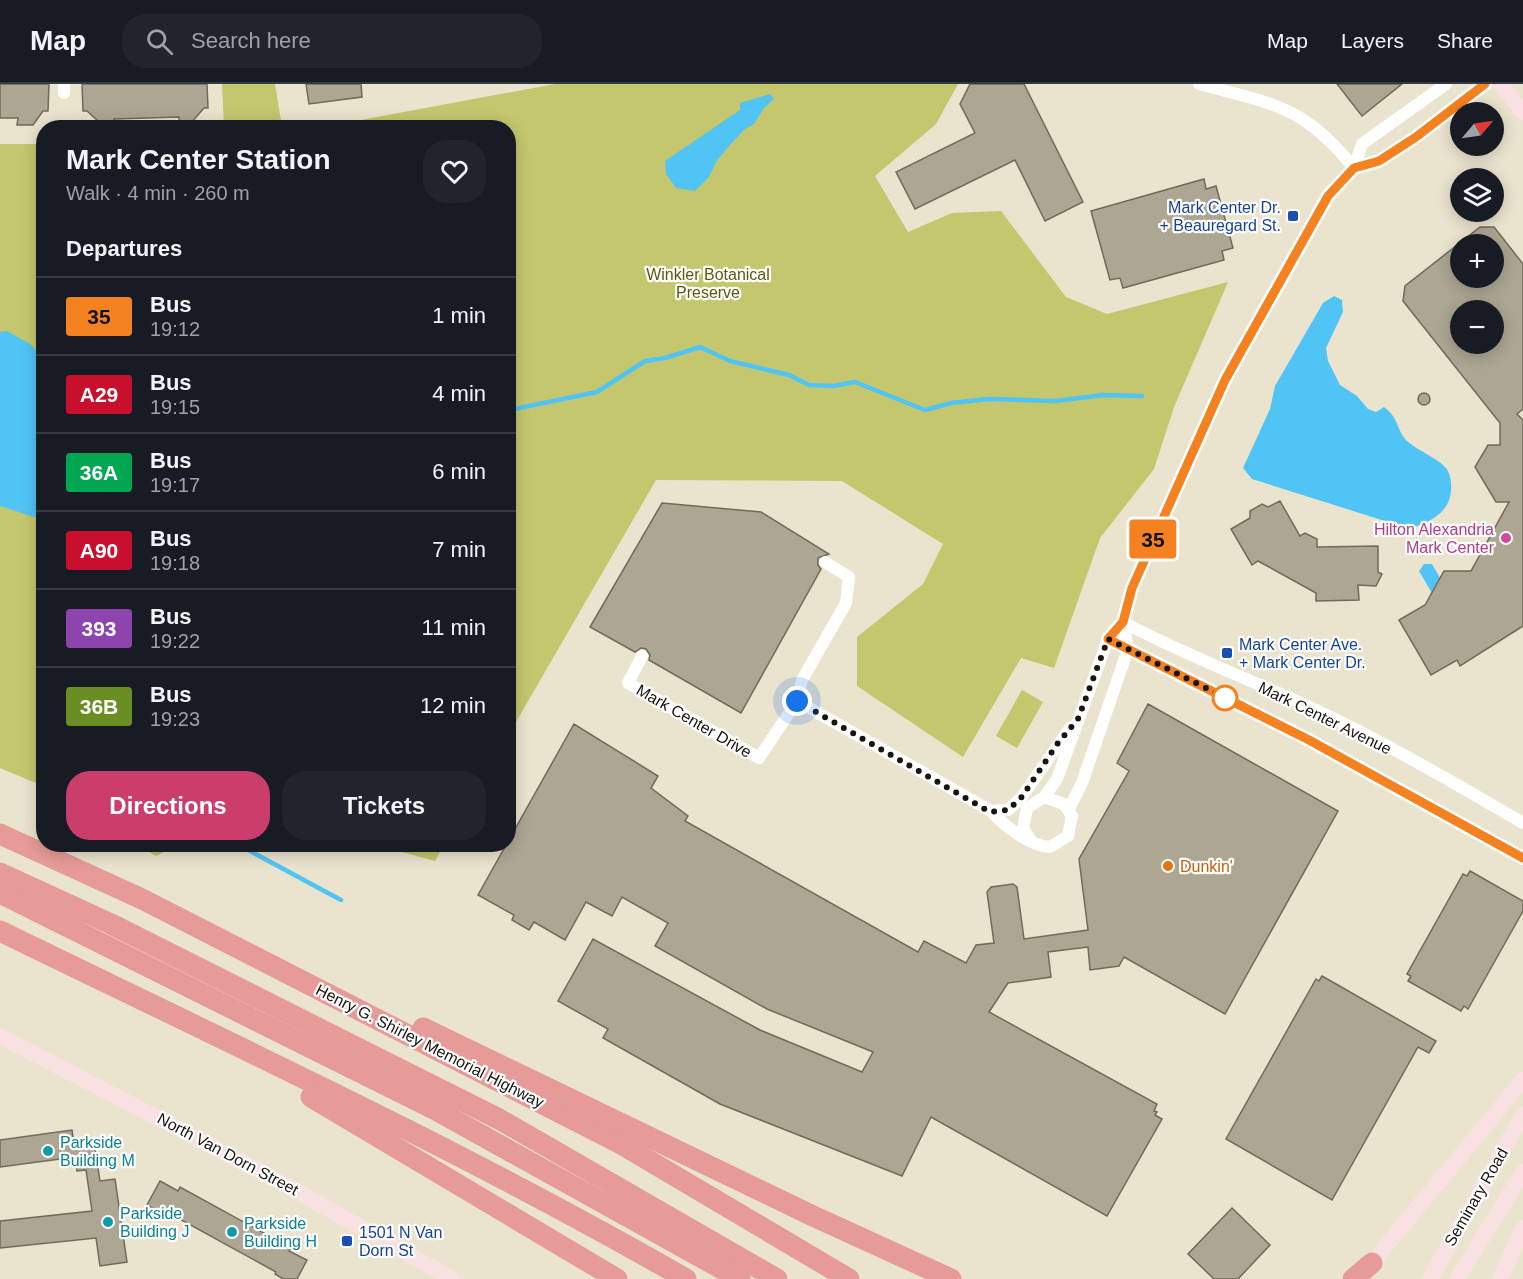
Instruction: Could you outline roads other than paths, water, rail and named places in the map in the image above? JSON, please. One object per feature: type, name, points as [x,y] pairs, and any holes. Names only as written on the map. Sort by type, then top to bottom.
[{"type":"highway","name":"Henry G. Shirley Memorial Highway","points":[[0,834],[36,850]]},
{"type":"highway","name":"Henry G. Shirley Memorial Highway","points":[[39,852],[142,899],[621,1143],[849,1279]]},
{"type":"highway","points":[[0,873],[111,924],[499,1119],[777,1279]]},
{"type":"highway","points":[[0,893],[436,1110],[647,1225],[740,1279]]},
{"type":"highway","points":[[142,899],[474,1051],[813,1216],[951,1279]]},
{"type":"highway","points":[[0,931],[159,1006],[498,1177],[686,1279]]},
{"type":"highway","points":[[159,1006],[617,1279]]},
{"type":"highway","points":[[1353,1279],[1366,1271]]},
{"type":"main road","points":[[1501,84],[1523,112]]},
{"type":"main road","name":"North Van Dorn Street","points":[[0,1036],[279,1180],[452,1279]]},
{"type":"main road","points":[[1366,1271],[1523,1080]]},
{"type":"main road","name":"Seminary Road","points":[[1430,1279],[1523,1115]]},
{"type":"main road","points":[[1467,1261],[1523,1157]]},
{"type":"main road","name":"Seminary Road","points":[[1457,1279],[1523,1172]]},
{"type":"main road","points":[[1500,1279],[1523,1228]]},
{"type":"street","points":[[1199,84],[1268,101],[1301,116],[1323,133],[1354,168]]},
{"type":"street","points":[[1123,622],[1108,639],[1057,779],[1044,797],[1032,803],[1024,814],[1023,828],[1036,845],[1050,847],[1063,841],[1071,830],[1069,809],[1082,783],[1128,649],[1123,622],[1132,588],[1225,380],[1328,196],[1354,168],[1362,144],[1446,84]]},
{"type":"street","points":[[1354,168],[1379,161],[1416,137],[1485,84]]},
{"type":"street","name":"Mark Center Drive","points":[[642,656],[628,683],[759,758],[797,701],[802,680],[846,603],[849,577],[825,562]]},
{"type":"street","name":"Mark Center Avenue","points":[[1123,622],[1170,647],[1321,712],[1450,780],[1523,823]]},
{"type":"street","name":"Mark Center Avenue","points":[[1108,639],[1309,740],[1523,858]]},
{"type":"street","points":[[797,701],[990,812],[1001,822],[1031,840]]},
{"type":"street","points":[[990,812],[1008,810],[1021,798],[1058,743],[1078,719]]},
{"type":"street","points":[[1044,797],[1058,800],[1069,809]]},
{"type":"water","points":[[770,94],[774,99],[764,108],[754,124],[745,129],[729,146],[716,162],[709,177],[695,191],[676,188],[666,174],[665,161],[740,110],[740,103]]},
{"type":"water","points":[[1334,296],[1342,300],[1343,312],[1326,348],[1328,361],[1340,385],[1357,396],[1368,409],[1376,412],[1384,407],[1389,411],[1407,441],[1442,464],[1449,473],[1451,488],[1446,507],[1434,518],[1418,526],[1401,531],[1388,522],[1252,479],[1243,468],[1270,409],[1275,386],[1323,303]]},
{"type":"water","points":[[7,331],[36,350],[36,518],[0,506],[0,332]]},
{"type":"water","points":[[1424,564],[1432,564],[1440,578],[1432,593],[1419,571]]},
{"type":"waterway","points":[[516,409],[597,392],[645,361],[665,358],[700,347],[730,361],[789,375],[809,385],[833,386],[855,382],[925,410],[951,403],[989,399],[1056,401],[1103,395],[1142,396]]},
{"type":"waterway","points":[[252,852],[341,900]]},
{"type":"place","name":"Mark Center Dr. + Beauregard St.","points":[[1293,216]]},
{"type":"place","name":"Hilton Alexandria Mark Center","points":[[1506,538]]},
{"type":"place","name":"Mark Center Ave. + Mark Center Dr.","points":[[1227,653]]},
{"type":"place","name":"Dunkin'","points":[[1168,866]]},
{"type":"place","name":"Parkside Building M","points":[[48,1151]]},
{"type":"place","name":"Parkside Building J","points":[[108,1222]]},
{"type":"place","name":"Parkside Building H","points":[[232,1232]]},
{"type":"place","name":"1501 N Van Dorn St","points":[[347,1241]]},
{"type":"park label","name":"Winkler Botanical Preserve","points":[[708,283]]}]
